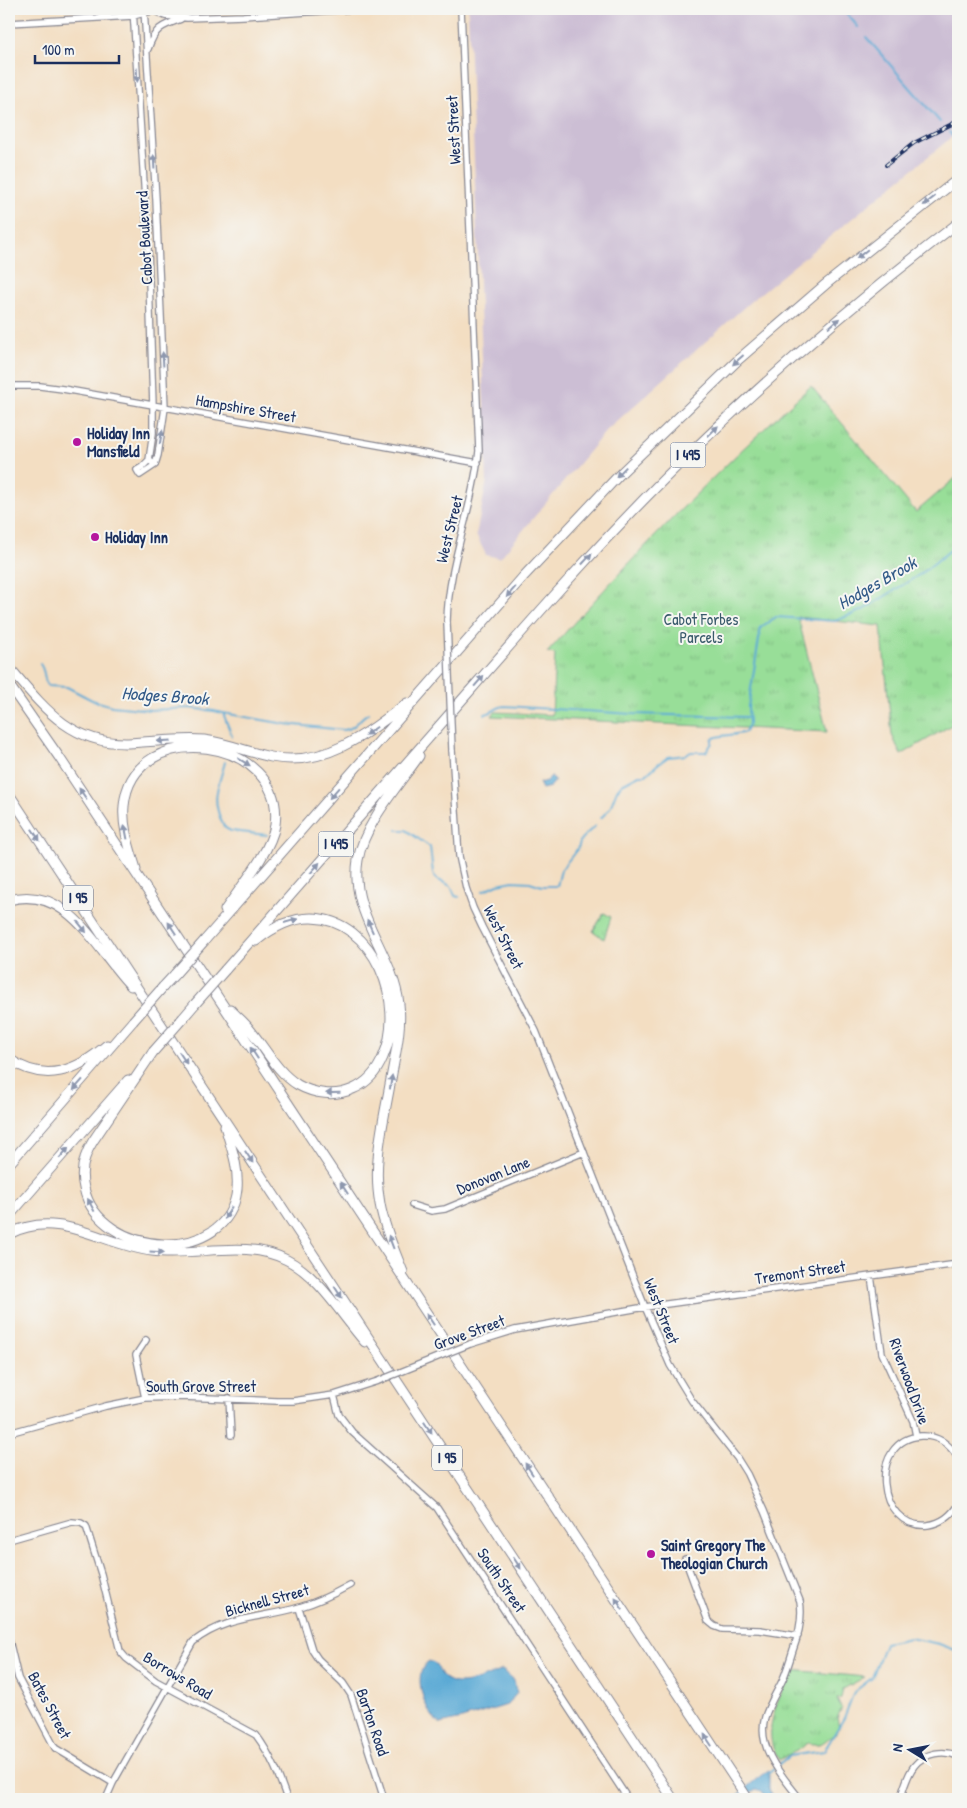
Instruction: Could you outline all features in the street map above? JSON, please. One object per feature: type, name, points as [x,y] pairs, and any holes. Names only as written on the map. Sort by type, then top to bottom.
[{"type":"highway","name":"I 495","points":[[9,1164],[565,532],[666,428],[739,359],[826,284],[958,178]]},
{"type":"highway","name":"I 495","points":[[9,1216],[574,573],[679,464],[796,355],[958,222]]},
{"type":"highway","points":[[9,667],[54,718],[90,738],[125,743],[204,740],[265,756],[285,759],[314,756],[351,743],[372,730],[424,691]]},
{"type":"highway","points":[[9,685],[748,1799]]},
{"type":"highway","points":[[409,1287],[384,1220],[379,1201],[378,1180],[379,1153],[399,1031],[398,1000],[392,976],[362,908],[358,891],[357,872],[361,849],[370,827],[447,717]]},
{"type":"highway","points":[[139,879],[126,833],[124,810],[125,797],[130,784],[136,773],[145,764],[167,751],[196,748],[227,754],[254,769],[266,784],[273,801],[275,818],[273,834],[266,850],[205,940]]},
{"type":"highway","name":"I 95","points":[[9,794],[673,1799]]},
{"type":"highway","points":[[9,900],[22,898],[39,899],[55,904],[66,911],[77,921],[121,976],[146,1002]]},
{"type":"highway","points":[[218,998],[245,1024],[286,1076],[311,1090],[334,1094],[359,1087],[376,1072],[387,1048],[392,1015],[390,997],[384,978],[378,964],[365,946],[355,936],[337,924],[310,918],[282,924],[253,942],[225,970]]},
{"type":"highway","points":[[9,1059],[23,1068],[39,1072],[56,1072],[71,1069],[93,1057],[133,1022]]},
{"type":"highway","points":[[153,1052],[93,1140],[85,1158],[83,1178],[86,1194],[93,1210],[102,1222],[113,1230],[127,1236],[159,1244],[190,1241],[216,1230],[231,1209],[236,1198],[237,1184],[234,1156],[222,1116]]},
{"type":"highway","points":[[9,1234],[29,1227],[52,1224],[75,1228],[136,1248],[152,1251],[246,1249],[274,1254],[293,1263],[311,1278],[386,1365]]},
{"type":"street","name":"Cabot Boulevard","points":[[133,9],[148,248],[153,406],[153,433],[149,460],[137,470],[140,475],[155,465],[160,447],[165,408],[156,199],[144,11]]},
{"type":"street","points":[[9,23],[133,16],[154,9],[171,17],[187,18],[355,9]]},
{"type":"street","name":"West Street","points":[[461,9],[479,428],[478,463],[475,482],[450,583],[447,622],[457,844],[466,888],[482,927],[536,1030],[645,1307],[670,1365],[692,1401],[737,1458],[747,1474],[758,1496],[800,1601],[802,1617],[798,1636],[784,1677],[765,1716],[764,1724],[765,1742],[772,1759],[800,1799]]},
{"type":"street","points":[[146,54],[152,37],[161,27],[187,18]]},
{"type":"street","name":"Hampshire Street","points":[[9,386],[40,386],[478,463]]},
{"type":"street","points":[[149,460],[155,465]]},
{"type":"street","name":"Donovan Lane","points":[[412,1205],[431,1211],[445,1209],[584,1152]]},
{"type":"street","name":"Tremont Street","points":[[645,1307],[958,1264]]},
{"type":"street","name":"Riverwood Drive","points":[[871,1276],[882,1353],[911,1416],[916,1436]]},
{"type":"street","name":"Grove Street","points":[[308,1399],[334,1395],[378,1381],[494,1335],[645,1307]]},
{"type":"street","points":[[145,1398],[136,1355],[146,1340]]},
{"type":"street","name":"South Street","points":[[334,1395],[339,1415],[352,1432],[437,1508],[628,1799]]},
{"type":"street","name":"South Grove Street","points":[[9,1433],[106,1406],[145,1398],[229,1398],[277,1401],[308,1399]]},
{"type":"street","points":[[229,1398],[231,1435]]},
{"type":"street","name":"Riverwood Drive","points":[[958,1458],[951,1447],[940,1440],[928,1436],[916,1436],[899,1445],[888,1460],[885,1472],[886,1491],[892,1509],[907,1521],[925,1525],[944,1520],[958,1504]]},
{"type":"street","name":"Borrows Road","points":[[9,1540],[72,1522],[86,1526],[120,1651],[156,1682],[256,1736],[266,1748],[280,1778],[286,1799]]},
{"type":"street","points":[[685,1559],[708,1621],[714,1626],[722,1629],[760,1630],[798,1636]]},
{"type":"street","name":"Bicknell Street","points":[[106,1799],[113,1783],[193,1642],[202,1635],[244,1618],[299,1608],[334,1594],[350,1585]]},
{"type":"street","name":"Barton Road","points":[[299,1608],[312,1650],[318,1659],[343,1683],[351,1695],[384,1799]]},
{"type":"street","name":"Bates Street","points":[[9,1640],[18,1678],[55,1748],[113,1783]]},
{"type":"street","points":[[900,1799],[915,1765],[928,1755],[942,1752],[958,1756]]},
{"type":"shaded area","points":[[468,9],[958,9],[958,132],[751,301],[606,431],[500,558],[486,555],[476,535],[487,481]]},
{"type":"green space","name":"Cabot Forbes Parcels","points":[[811,386],[916,512],[958,476],[958,721],[901,755],[892,735],[881,626],[798,617],[827,732],[492,716],[495,712],[552,715],[555,654],[547,653],[610,583],[675,516]]},
{"type":"green space","points":[[604,913],[611,917],[604,939],[593,931]]},
{"type":"green space","points":[[791,1670],[865,1677],[843,1689],[841,1698],[837,1699],[842,1708],[837,1718],[839,1728],[837,1734],[818,1744],[807,1743],[779,1760],[773,1749],[771,1726],[773,1715]]},
{"type":"water","points":[[551,776],[555,781],[550,787],[542,789],[539,783],[546,781]]},
{"type":"water","points":[[429,1661],[436,1665],[442,1675],[455,1683],[471,1682],[502,1670],[512,1680],[517,1693],[507,1705],[440,1724],[429,1711],[420,1683],[423,1667]]},
{"type":"water","points":[[769,1770],[769,1788],[772,1799],[767,1799],[762,1791],[756,1789],[742,1799],[732,1799],[762,1775]]},
{"type":"waterway","points":[[843,9],[858,27]]},
{"type":"waterway","points":[[866,37],[940,122]]},
{"type":"waterway","points":[[949,132],[958,140]]},
{"type":"waterway","name":"Hodges Brook","points":[[601,818],[610,808],[617,790],[622,784],[639,775],[646,775],[668,757],[686,755],[691,752],[706,752],[712,743],[712,739],[745,732],[749,724],[748,707],[761,627],[776,617],[835,621],[863,610],[922,573],[958,544]]},
{"type":"waterway","name":"Hodges Brook","points":[[40,664],[48,686],[67,687],[92,700],[112,706],[151,710],[189,708],[223,713],[232,736]]},
{"type":"waterway","points":[[485,714],[505,706],[633,714],[747,717]]},
{"type":"waterway","points":[[223,713],[285,724],[344,730],[355,725],[369,713]]},
{"type":"waterway","name":"Hodges Brook","points":[[225,762],[216,798],[223,826],[231,831],[267,835]]},
{"type":"waterway","name":"Hodges Brook","points":[[483,891],[498,884],[513,881],[530,882],[542,886],[557,886],[561,870],[578,848],[581,839],[595,826]]},
{"type":"waterway","name":"Hodges Brook","points":[[397,830],[406,830],[430,847],[433,873],[436,879],[451,886],[455,896],[459,897]]},
{"type":"waterway","points":[[769,1772],[789,1756],[824,1751],[844,1718],[854,1692],[872,1678],[885,1643],[910,1638],[939,1644],[958,1651]]},
{"type":"railway","points":[[886,165],[914,143],[958,121]]},
{"type":"place","name":"Holiday Inn Mansfield","points":[[77,442]]},
{"type":"place","name":"Holiday Inn","points":[[95,537]]},
{"type":"place","name":"Saint Gregory The Theologian Church","points":[[651,1554]]}]
